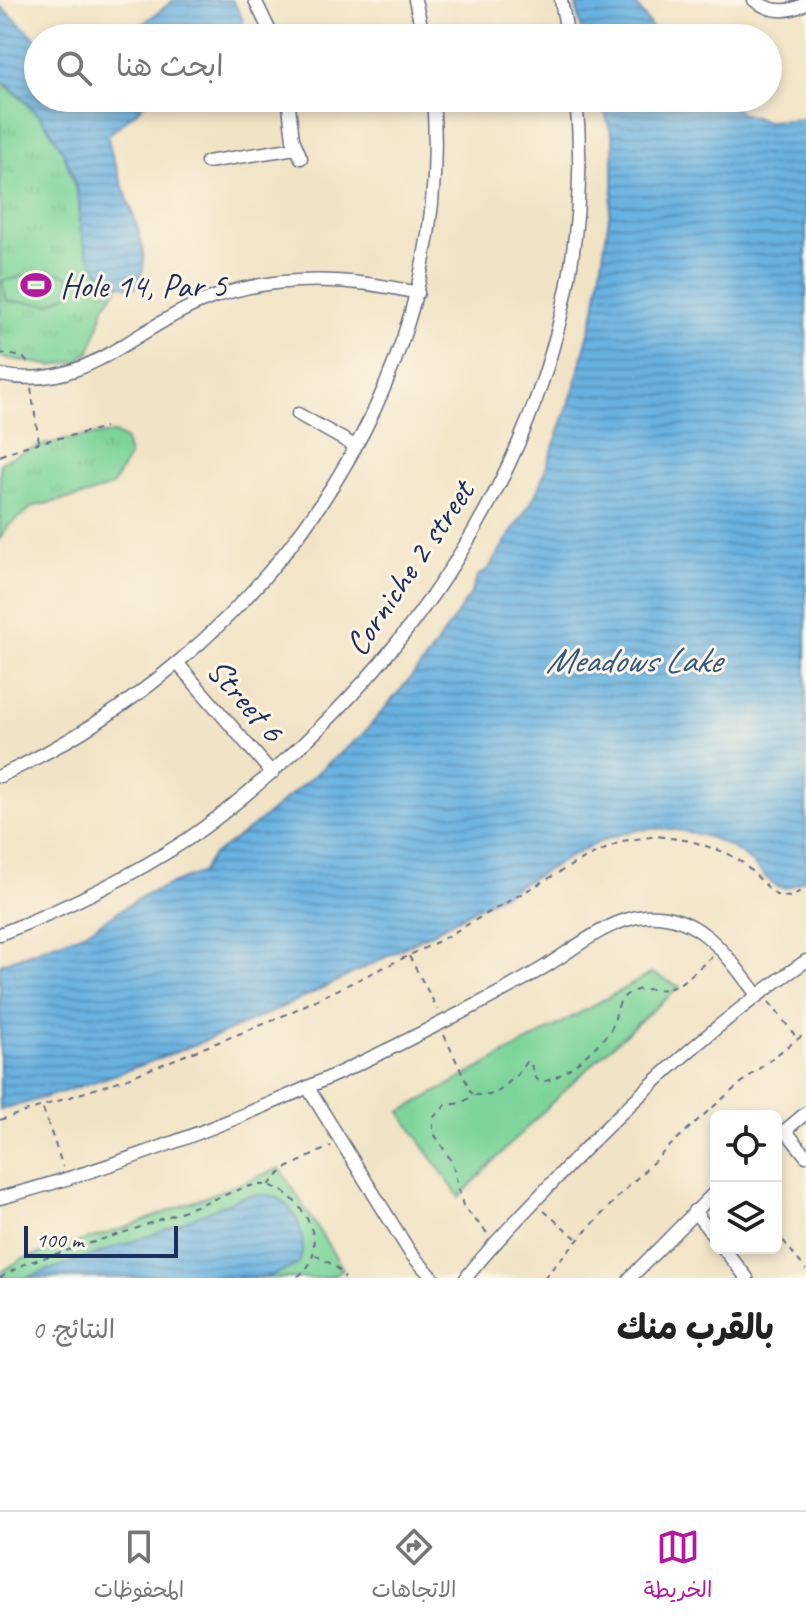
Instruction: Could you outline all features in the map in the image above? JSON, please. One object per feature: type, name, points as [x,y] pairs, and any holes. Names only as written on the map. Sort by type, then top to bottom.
[{"type":"street","points":[[255,0],[266,24]]},
{"type":"street","points":[[415,0],[421,24]]},
{"type":"street","points":[[561,0],[565,24]]},
{"type":"street","points":[[754,0],[769,9],[784,11],[806,3]]},
{"type":"street","points":[[207,162],[299,153],[289,112]]},
{"type":"street","points":[[0,776],[85,732],[178,664],[259,585],[319,507],[380,397],[418,293],[429,240],[435,186],[434,112]]},
{"type":"street","name":"Corniche 2 street","points":[[0,934],[97,892],[144,867],[232,808],[347,703],[396,646],[460,553],[513,455],[543,385],[571,266],[579,185],[576,112]]},
{"type":"street","points":[[0,375],[31,379],[68,374],[110,355],[147,329],[181,311],[235,290],[269,283],[332,279],[418,293]]},
{"type":"street","points":[[298,414],[355,446]]},
{"type":"street","name":"Street 6","points":[[178,664],[272,773]]},
{"type":"street","points":[[0,1198],[67,1180],[152,1151],[308,1088],[442,1023],[626,920],[661,916],[695,926],[722,950],[757,995]]},
{"type":"street","points":[[458,1278],[469,1274],[534,1202],[645,1090],[757,995],[806,961]]},
{"type":"street","points":[[308,1088],[411,1254],[433,1278]]},
{"type":"street","points":[[782,1133],[806,1113]]},
{"type":"street","points":[[782,1135],[806,1156]]},
{"type":"street","points":[[630,1278],[710,1196]]},
{"type":"street","points":[[694,1211],[710,1231]]},
{"type":"street","points":[[411,1254],[417,1278]]},
{"type":"street","points":[[728,1254],[747,1278]]},
{"type":"path","points":[[0,456],[31,444],[105,427]]},
{"type":"path","points":[[0,1120],[138,1074],[246,1032],[465,928],[590,855],[622,841],[674,837],[710,846],[743,863],[770,890],[783,897],[790,897],[806,888]]},
{"type":"path","points":[[496,1243],[463,1206],[452,1162],[433,1132],[433,1118],[441,1108],[451,1103],[462,1103],[473,1095],[489,1095],[499,1091],[526,1062],[531,1064],[533,1073],[542,1082],[561,1075],[607,1034],[617,1006],[627,994],[641,988],[673,987],[722,950]]},
{"type":"path","points":[[409,956],[473,1095]]},
{"type":"path","points":[[757,995],[769,1002],[798,1039]]},
{"type":"path","points":[[544,1278],[578,1239],[699,1121],[806,1033]]},
{"type":"path","points":[[43,1107],[67,1180]]},
{"type":"path","points":[[269,1186],[283,1170],[339,1142]]},
{"type":"path","points":[[0,1278],[24,1264],[135,1229],[243,1188],[269,1186],[282,1191],[302,1213],[315,1241],[315,1255],[308,1269],[295,1278]]},
{"type":"path","points":[[534,1202],[578,1239]]},
{"type":"path","points":[[782,1239],[806,1270]]},
{"type":"path","points":[[315,1255],[335,1266],[345,1278]]},
{"type":"green space","points":[[0,80],[24,102],[24,112],[39,115],[62,148],[79,200],[79,222],[99,273],[119,286],[105,305],[90,352],[78,361],[53,366],[0,357]]},
{"type":"green space","name":"Hole 14, Par 5","points":[[49,270],[69,276],[70,293],[50,304],[7,301],[2,281]]},
{"type":"green space","points":[[114,433],[125,439],[129,457],[112,486],[87,495],[34,506],[8,526],[0,539],[0,463],[27,450],[56,442]]},
{"type":"green space","points":[[652,973],[680,987],[566,1089],[459,1197],[400,1112]]},
{"type":"green space","points":[[280,1168],[343,1269],[335,1275],[320,1278],[0,1278],[0,1273],[22,1259],[125,1228]]},
{"type":"water","points":[[174,0],[232,0],[243,24],[142,24]]},
{"type":"water","points":[[575,0],[633,0],[649,24],[580,24]]},
{"type":"water","points":[[0,6],[24,27],[24,100],[0,80]]},
{"type":"water","points":[[37,112],[136,112],[108,135],[117,171],[140,235],[142,274],[135,288],[104,275],[90,258],[82,237],[80,203],[72,174],[49,128]]},
{"type":"water","name":"Meadows Lake","points":[[603,112],[740,112],[767,121],[806,119],[806,878],[790,887],[779,887],[738,852],[692,833],[658,829],[625,833],[583,850],[405,947],[258,1018],[156,1060],[0,1110],[0,964],[86,932],[146,894],[202,872],[212,856],[256,824],[363,734],[425,661],[470,595],[478,576],[488,569],[535,496],[574,389],[595,309],[613,189],[613,138]]},
{"type":"water","points":[[271,1196],[288,1206],[299,1226],[303,1248],[296,1266],[265,1278],[25,1278],[154,1234],[242,1197]]},
{"type":"place","name":"Hole 14, Par 5","points":[[36,285]]}]
